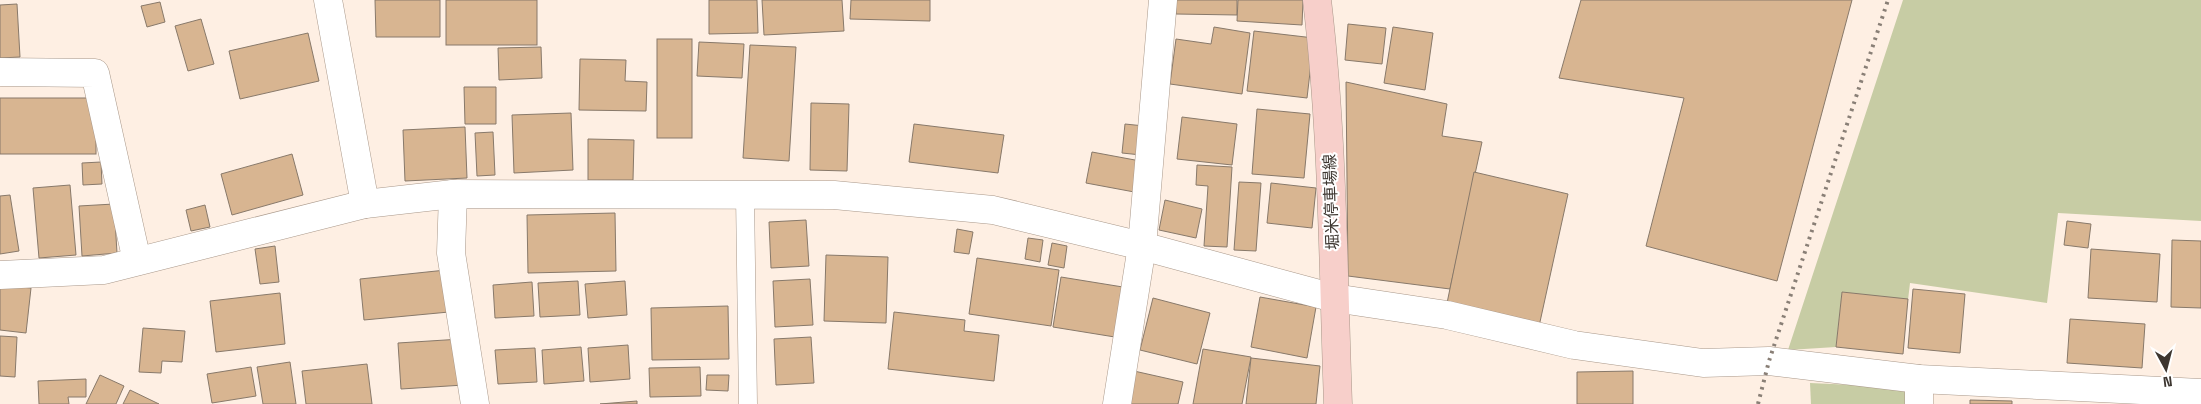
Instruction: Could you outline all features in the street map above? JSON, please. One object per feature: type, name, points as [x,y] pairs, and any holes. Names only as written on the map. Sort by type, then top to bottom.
[{"type":"main road","name":"堀米停車場線","points":[[1317,0],[1330,137],[1338,404]]},
{"type":"street","points":[[328,0],[365,204]]},
{"type":"street","points":[[1117,404],[1142,246],[1163,0]]},
{"type":"street","points":[[0,72],[95,73],[137,261]]},
{"type":"street","points":[[453,194],[451,253],[475,404]]},
{"type":"street","points":[[0,275],[104,270],[365,204],[453,194],[834,195],[993,210],[1142,246],[1334,298],[1447,315],[1574,345],[1703,363],[1770,361],[1919,392],[2201,393]]},
{"type":"lane","points":[[745,194],[748,404]]},
{"type":"green space","points":[[1903,0],[2201,0],[2201,221],[2058,213],[2047,303],[1910,283],[1908,300],[1842,292],[1836,347],[1788,350]]},
{"type":"green space","points":[[1810,383],[1919,388],[1917,404],[1811,404]]},
{"type":"building","points":[[375,0],[440,0],[440,37],[376,37]]},
{"type":"building","points":[[446,0],[537,0],[537,45],[446,45]]},
{"type":"building","points":[[709,0],[757,0],[758,33],[709,34]]},
{"type":"building","points":[[762,0],[842,0],[844,31],[764,35]]},
{"type":"building","points":[[851,0],[930,0],[930,21],[850,19]]},
{"type":"building","points":[[1176,0],[1237,0],[1237,15],[1176,14]]},
{"type":"building","points":[[1238,0],[1303,0],[1302,25],[1237,21]]},
{"type":"building","points":[[1581,0],[1852,0],[1777,281],[1646,246],[1684,98],[1559,78]]},
{"type":"building","points":[[160,2],[165,22],[147,27],[141,6]]},
{"type":"building","points":[[17,4],[20,57],[0,58],[0,5]]},
{"type":"building","points":[[201,19],[214,64],[188,71],[175,26]]},
{"type":"building","points":[[1348,24],[1386,28],[1382,64],[1345,60]]},
{"type":"building","points":[[1214,27],[1250,33],[1242,94],[1170,84],[1176,39],[1211,44]]},
{"type":"building","points":[[1393,27],[1433,33],[1425,90],[1384,83]]},
{"type":"building","points":[[1254,31],[1314,38],[1307,98],[1247,91]]},
{"type":"building","points":[[308,33],[319,81],[240,99],[229,51]]},
{"type":"building","points":[[657,39],[692,39],[692,138],[657,138]]},
{"type":"building","points":[[699,42],[744,44],[742,78],[697,76]]},
{"type":"building","points":[[750,45],[796,47],[789,161],[743,158]]},
{"type":"building","points":[[541,47],[542,78],[499,80],[498,48]]},
{"type":"building","points":[[580,59],[626,60],[625,81],[647,82],[646,111],[579,110]]},
{"type":"building","points":[[1346,82],[1447,104],[1442,136],[1482,142],[1450,289],[1348,276]]},
{"type":"building","points":[[464,87],[496,87],[496,124],[465,124]]},
{"type":"building","points":[[0,98],[96,98],[96,154],[0,154]]},
{"type":"building","points":[[811,103],[849,104],[847,171],[810,170]]},
{"type":"building","points":[[1257,109],[1310,114],[1304,178],[1252,174]]},
{"type":"building","points":[[571,113],[573,170],[514,173],[512,115]]},
{"type":"building","points":[[1182,117],[1237,124],[1232,165],[1177,159]]},
{"type":"building","points":[[914,124],[1004,135],[998,173],[909,162]]},
{"type":"building","points":[[1125,124],[1154,127],[1151,156],[1122,153]]},
{"type":"building","points":[[465,127],[467,178],[405,181],[403,130]]},
{"type":"building","points":[[493,132],[495,175],[477,176],[475,133]]},
{"type":"building","points":[[588,139],[634,140],[633,180],[588,180]]},
{"type":"building","points":[[1092,152],[1151,163],[1145,194],[1086,183]]},
{"type":"building","points":[[292,154],[303,195],[232,215],[221,174]]},
{"type":"building","points":[[101,162],[102,184],[83,185],[82,163]]},
{"type":"building","points":[[1197,165],[1232,167],[1227,247],[1204,246],[1208,186],[1196,185]]},
{"type":"building","points":[[1474,172],[1568,194],[1538,331],[1446,308]]},
{"type":"building","points":[[1239,182],[1261,183],[1256,251],[1234,250]]},
{"type":"building","points":[[1271,183],[1316,188],[1312,228],[1267,223]]},
{"type":"building","points":[[70,185],[76,255],[39,258],[33,188]]},
{"type":"building","points":[[10,195],[19,251],[0,254],[0,196]]},
{"type":"building","points":[[1165,200],[1202,209],[1196,238],[1159,230]]},
{"type":"building","points":[[114,204],[117,253],[82,256],[79,206]]},
{"type":"building","points":[[205,205],[210,227],[191,231],[186,210]]},
{"type":"building","points":[[615,213],[616,271],[528,273],[527,215]]},
{"type":"building","points":[[806,220],[809,266],[771,268],[769,222]]},
{"type":"building","points":[[2067,221],[2091,224],[2088,248],[2064,245]]},
{"type":"building","points":[[957,229],[973,232],[969,254],[954,252]]},
{"type":"building","points":[[1028,238],[1043,240],[1040,262],[1025,259]]},
{"type":"building","points":[[2172,240],[2201,241],[2201,308],[2171,307]]},
{"type":"building","points":[[1052,243],[1067,246],[1064,268],[1048,265]]},
{"type":"building","points":[[275,246],[279,282],[260,284],[255,249]]},
{"type":"building","points":[[2091,249],[2160,254],[2157,302],[2088,298]]},
{"type":"building","points":[[826,255],[888,257],[886,323],[824,321]]},
{"type":"building","points":[[977,258],[1059,270],[1051,326],[969,314]]},
{"type":"building","points":[[446,270],[449,312],[364,320],[360,279]]},
{"type":"building","points":[[1061,277],[1129,288],[1121,338],[1053,327]]},
{"type":"building","points":[[810,279],[813,325],[775,327],[773,281]]},
{"type":"building","points":[[578,281],[580,315],[540,317],[538,283]]},
{"type":"building","points":[[625,281],[627,315],[588,318],[585,284]]},
{"type":"building","points":[[532,282],[534,316],[495,318],[493,285]]},
{"type":"building","points":[[0,285],[31,288],[26,333],[0,330]]},
{"type":"building","points":[[1913,289],[1965,294],[1960,353],[1908,348]]},
{"type":"building","points":[[1842,292],[1908,299],[1903,354],[1836,347]]},
{"type":"building","points":[[280,293],[285,344],[216,352],[210,301]]},
{"type":"building","points":[[1260,297],[1316,307],[1307,358],[1251,347]]},
{"type":"building","points":[[1153,298],[1210,313],[1197,364],[1140,350]]},
{"type":"building","points":[[728,306],[729,359],[652,360],[651,308]]},
{"type":"building","points":[[894,312],[965,320],[964,331],[999,335],[994,381],[888,369]]},
{"type":"building","points":[[2070,319],[2145,324],[2142,368],[2067,363]]},
{"type":"building","points":[[143,328],[185,331],[182,362],[162,361],[161,373],[139,372]]},
{"type":"building","points":[[0,336],[17,337],[15,377],[0,376]]},
{"type":"building","points":[[811,337],[814,383],[776,385],[774,339]]},
{"type":"building","points":[[461,339],[464,385],[401,389],[398,343]]},
{"type":"building","points":[[628,345],[630,379],[590,382],[588,348]]},
{"type":"building","points":[[581,347],[584,381],[544,384],[542,350]]},
{"type":"building","points":[[535,348],[537,382],[498,384],[495,350]]},
{"type":"building","points":[[1203,349],[1251,357],[1242,404],[1193,404]]},
{"type":"building","points":[[1251,358],[1320,366],[1316,404],[1246,404]]},
{"type":"building","points":[[290,362],[296,404],[263,404],[257,367]]},
{"type":"building","points":[[367,364],[372,404],[306,404],[302,371]]},
{"type":"building","points":[[251,367],[256,396],[212,403],[207,374]]},
{"type":"building","points":[[700,367],[701,396],[650,397],[649,368]]},
{"type":"building","points":[[1134,371],[1183,382],[1178,404],[1127,404]]},
{"type":"building","points":[[1633,371],[1633,404],[1577,404],[1577,372]]},
{"type":"building","points":[[100,375],[124,386],[116,404],[86,404]]},
{"type":"building","points":[[707,375],[729,375],[728,391],[706,390]]},
{"type":"building","points":[[86,379],[86,397],[68,397],[69,404],[39,404],[38,381]]},
{"type":"building","points":[[130,390],[159,404],[123,404]]},
{"type":"building","points":[[1970,400],[2012,401],[2012,404],[1970,404]]},
{"type":"building","points":[[637,401],[637,404],[600,404]]},
{"type":"railway","points":[[1758,404],[1769,361],[1888,0]]}]
